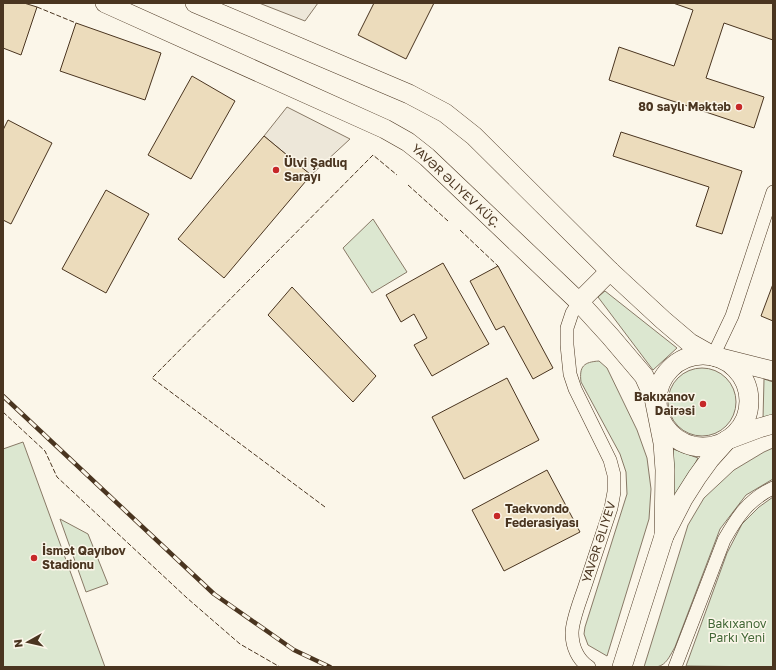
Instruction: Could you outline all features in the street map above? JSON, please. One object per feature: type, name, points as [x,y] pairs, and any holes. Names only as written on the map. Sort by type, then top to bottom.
[{"type":"main road","name":"YAVƏR ƏLIYEV KÜÇ.","points":[[105,3],[385,129],[408,142],[427,156],[579,302],[619,346],[644,376],[654,398],[657,410]]},
{"type":"main road","points":[[195,3],[409,94],[446,113],[474,136],[610,270],[685,338],[713,356],[725,361],[736,370],[744,381],[748,394],[748,407],[745,420],[738,432],[727,440],[697,476],[664,536],[622,667]]},
{"type":"main road","points":[[579,302],[610,270]]},
{"type":"main road","points":[[664,536],[665,470],[663,443],[657,410],[657,398],[659,387],[664,377],[671,368],[680,361],[690,357],[702,355],[713,356],[773,371]]},
{"type":"main road","points":[[657,410],[662,424],[672,436],[684,444],[699,447],[714,446],[758,428],[773,424]]},
{"type":"street","points":[[713,356],[732,316],[773,192]]},
{"type":"street","name":"YAVƏR ƏLIYEV","points":[[579,302],[572,313],[567,328],[570,374],[575,389],[610,460],[614,475],[611,508],[578,606],[572,632],[574,647],[577,654],[580,660],[589,667]]},
{"type":"street","points":[[676,667],[724,540],[734,522],[749,504],[763,493],[773,488]]},
{"type":"green space","points":[[373,219],[407,272],[372,293],[343,248]]},
{"type":"green space","points":[[605,291],[677,348],[653,370],[598,297]]},
{"type":"green space","points":[[599,361],[607,368],[637,430],[647,458],[651,489],[649,519],[607,656],[588,645],[584,634],[627,494],[626,472],[620,454],[581,382],[581,372],[584,366],[590,362]]},
{"type":"green space","name":"Bakıxanov Dairəsi","points":[[702,368],[715,371],[726,378],[733,389],[736,402],[733,415],[726,426],[715,433],[702,436],[689,433],[678,426],[671,415],[668,402],[671,389],[678,378],[689,371]]},
{"type":"green space","points":[[764,379],[773,382],[773,416],[763,419]]},
{"type":"green space","name":"İsmət Qayıbov Stadionu","points":[[23,442],[105,667],[3,667],[3,449]]},
{"type":"green space","points":[[773,448],[773,479],[746,495],[720,529],[672,653],[667,661],[660,666],[644,667],[688,525],[704,498],[734,470]]},
{"type":"green space","points":[[673,449],[698,458],[671,510]]},
{"type":"green space","name":"Bakıxanov Parkı Yeni","points":[[773,497],[773,667],[686,666],[727,553],[742,524],[759,507]]},
{"type":"green space","points":[[60,519],[88,534],[108,584],[86,592]]},
{"type":"shaded area","points":[[259,3],[318,3],[305,21]]},
{"type":"shaded area","points":[[287,107],[350,139],[311,175],[264,136]]},
{"type":"building","points":[[3,3],[24,3],[37,7],[21,55],[3,48]]},
{"type":"building","points":[[374,3],[434,3],[406,59],[358,35]]},
{"type":"building","points":[[673,3],[773,3],[773,40],[724,23],[706,78],[764,97],[754,128],[609,80],[619,47],[674,66],[693,10]]},
{"type":"building","points":[[76,23],[161,53],[145,100],[60,71]]},
{"type":"building","points":[[192,76],[235,101],[191,179],[148,155]]},
{"type":"building","points":[[8,120],[52,143],[11,224],[3,220],[3,130]]},
{"type":"building","points":[[621,132],[742,171],[722,234],[696,226],[709,187],[613,156]]},
{"type":"building","points":[[264,136],[311,175],[224,278],[178,239]]},
{"type":"building","points":[[106,190],[149,214],[106,293],[62,269]]},
{"type":"building","points":[[443,263],[489,344],[432,376],[414,345],[427,338],[414,314],[401,322],[386,295]]},
{"type":"building","points":[[498,266],[553,368],[533,379],[504,326],[496,330],[470,281]]},
{"type":"building","points":[[773,284],[773,321],[761,316]]},
{"type":"building","points":[[292,287],[376,376],[353,402],[268,315]]},
{"type":"building","points":[[507,378],[539,440],[464,479],[432,417]]},
{"type":"building","points":[[547,470],[580,532],[504,571],[472,510]]},
{"type":"railway","points":[[3,396],[214,594],[294,650],[330,667]]},
{"type":"fence","points":[[37,7],[76,23]]},
{"type":"fence","points":[[325,507],[152,378],[373,155],[397,175]]},
{"type":"fence","points":[[408,185],[448,221]]},
{"type":"fence","points":[[460,230],[498,266]]},
{"type":"fence","points":[[3,412],[45,451],[57,477],[187,598],[240,644],[280,667]]},
{"type":"place","name":"80 saylı Məktəb","points":[[739,107]]},
{"type":"place","name":"Ülvi Şadlıq Sarayı","points":[[276,170]]},
{"type":"place","name":"Bakıxanov Dairəsi","points":[[703,404]]},
{"type":"place","name":"Taekvondo Federasiyası","points":[[497,516]]},
{"type":"place","name":"İsmət Qayıbov Stadionu","points":[[34,558]]}]
